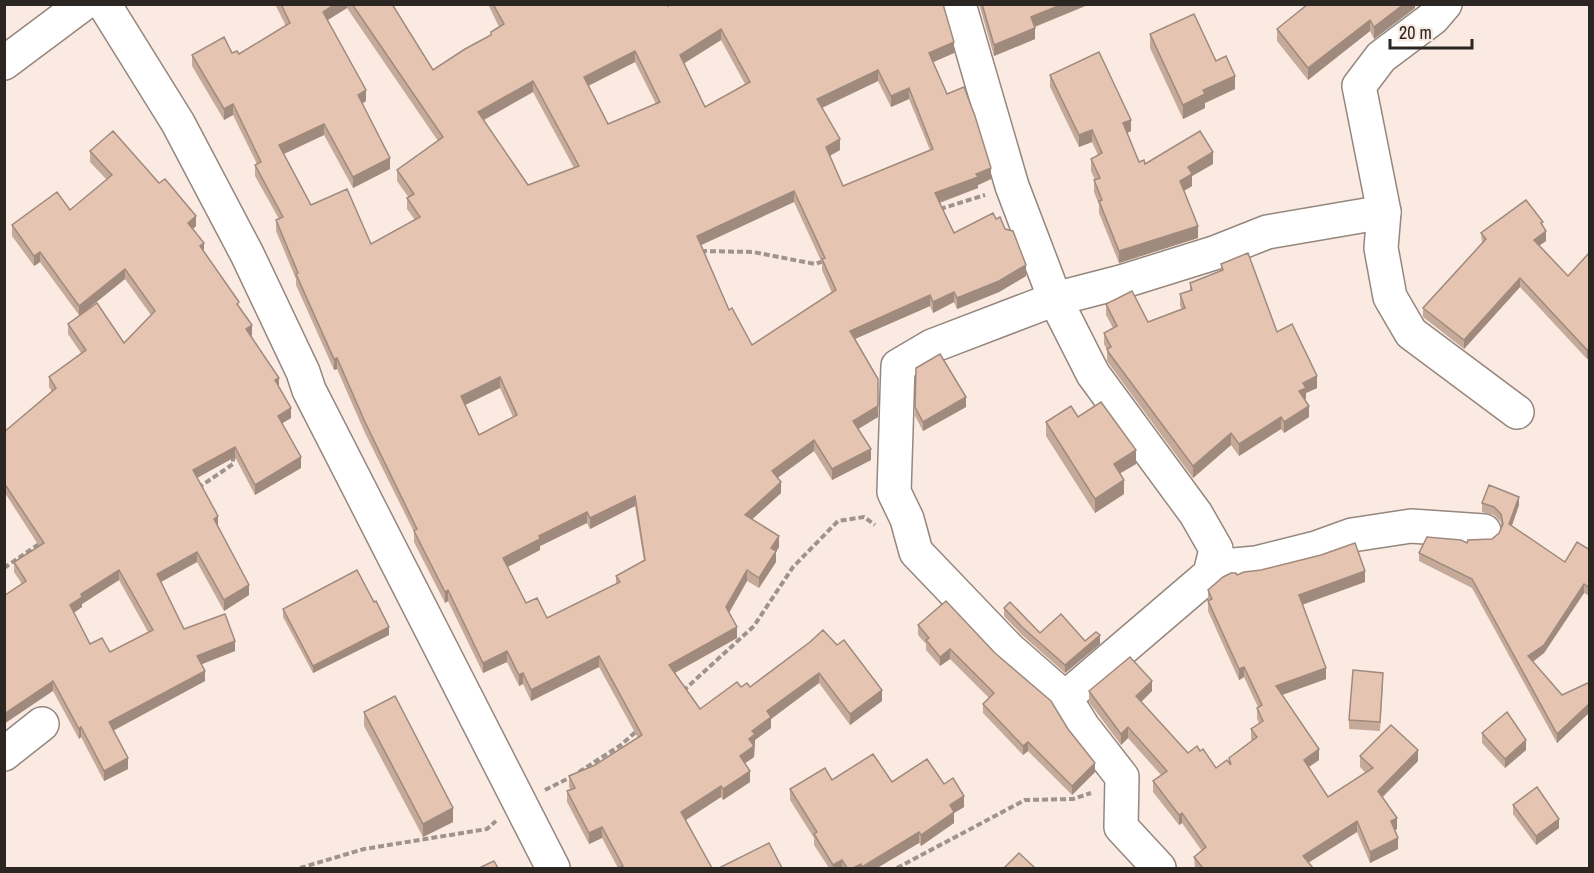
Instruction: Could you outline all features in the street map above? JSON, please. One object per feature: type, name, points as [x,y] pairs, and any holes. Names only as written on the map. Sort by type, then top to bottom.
[{"type":"street","points":[[4,63],[83,4]]},
{"type":"street","points":[[104,4],[178,123],[247,254],[303,372],[309,390],[517,802],[553,868]]},
{"type":"street","points":[[959,4],[1012,186],[1055,299],[1093,374],[1197,514],[1216,549],[1210,574],[1065,698]]},
{"type":"street","points":[[1445,4],[1433,18],[1381,57],[1359,86],[1384,212],[1381,248],[1390,297],[1411,333],[1517,412]]},
{"type":"street","points":[[1159,868],[1121,826],[1122,777],[1083,727],[1065,698],[1009,649],[916,552],[907,519],[894,492],[898,366],[932,346],[1055,299],[1121,282],[1204,256],[1267,232],[1384,212]]},
{"type":"street","points":[[1212,567],[1256,563],[1316,548],[1352,535],[1412,526],[1484,531]]},
{"type":"street","points":[[4,754],[42,724]]},
{"type":"path","points":[[933,211],[1012,186]]},
{"type":"path","points":[[692,247],[699,251],[753,252],[815,264],[825,260]]},
{"type":"path","points":[[196,489],[233,464],[233,458],[241,453]]},
{"type":"path","points":[[676,696],[754,626],[793,567],[838,521],[864,517],[916,552]]},
{"type":"path","points":[[4,568],[39,544],[47,546]]},
{"type":"path","points":[[300,868],[364,849],[487,829],[517,802],[565,781],[621,746],[644,725]]},
{"type":"path","points":[[897,868],[1025,800],[1073,799],[1099,790],[1122,777]]},
{"type":"building","points":[[281,4],[335,4],[323,12],[366,90],[358,95],[390,158],[353,177],[324,124],[279,145],[311,205],[347,189],[371,244],[420,217],[407,198],[414,194],[397,170],[443,137],[352,4],[392,4],[433,70],[491,35],[491,32],[504,24],[493,4],[667,4],[668,6],[670,4],[943,4],[954,42],[929,53],[947,94],[964,87],[991,168],[976,174],[978,177],[935,193],[954,233],[993,213],[996,219],[1000,217],[1005,229],[1013,231],[1026,265],[999,281],[957,298],[954,292],[933,302],[930,295],[850,331],[878,379],[878,406],[853,421],[871,449],[832,469],[814,440],[772,471],[781,482],[745,515],[779,536],[771,548],[776,551],[759,578],[747,570],[726,607],[737,627],[669,665],[700,709],[737,682],[741,687],[747,683],[750,687],[823,630],[837,645],[844,640],[882,690],[850,714],[819,673],[767,711],[771,717],[752,731],[755,734],[749,739],[754,746],[740,756],[750,771],[723,789],[721,786],[681,812],[712,868],[618,868],[623,866],[602,827],[589,833],[567,791],[575,788],[569,776],[595,765],[642,735],[599,656],[531,690],[523,673],[519,675],[507,651],[483,663],[448,590],[445,592],[414,531],[417,529],[337,358],[334,359],[296,274],[298,273],[276,220],[283,217],[255,165],[261,162],[233,104],[224,109],[192,55],[224,37],[232,53],[237,51],[239,54],[290,23]],"holes":[[[721,29],[750,82],[705,107],[680,55]],[[635,51],[660,102],[608,124],[584,77]],[[878,70],[891,96],[909,88],[933,149],[843,186],[826,147],[840,139],[817,99]],[[533,81],[579,166],[528,185],[478,112]],[[794,191],[825,258],[822,259],[836,290],[752,345],[732,308],[729,310],[697,236]],[[500,377],[517,415],[479,435],[461,396]],[[635,496],[645,560],[616,576],[620,582],[547,618],[537,598],[526,603],[503,558],[540,539],[539,536],[587,512],[590,518]]]},
{"type":"building","points":[[982,4],[1063,4],[1031,17],[1035,28],[994,45]]},
{"type":"building","points":[[1308,4],[1404,4],[1374,27],[1370,20],[1308,68],[1277,29]]},
{"type":"building","points":[[1194,14],[1216,61],[1226,56],[1235,76],[1203,90],[1205,94],[1183,105],[1150,34]]},
{"type":"building","points":[[1099,52],[1131,120],[1123,123],[1139,162],[1144,160],[1145,164],[1200,131],[1213,152],[1188,167],[1192,174],[1180,181],[1198,226],[1119,251],[1099,201],[1102,200],[1094,180],[1100,178],[1091,159],[1102,153],[1092,130],[1079,135],[1050,75]]},
{"type":"building","points":[[113,131],[159,183],[165,179],[196,216],[188,223],[204,243],[200,246],[239,302],[237,304],[252,325],[246,329],[279,378],[275,380],[291,408],[278,416],[301,457],[255,485],[235,447],[193,470],[218,516],[214,519],[249,585],[224,600],[197,552],[157,574],[184,629],[225,614],[235,641],[197,656],[205,671],[109,722],[128,758],[104,771],[53,681],[4,714],[4,596],[26,581],[14,562],[44,543],[4,483],[4,432],[56,388],[49,377],[86,350],[68,324],[97,303],[124,343],[155,311],[125,269],[79,306],[40,252],[34,256],[12,225],[57,192],[70,210],[112,175],[90,151]],"holes":[[[119,570],[153,630],[110,652],[102,638],[90,644],[70,605],[82,597],[81,594]]]},
{"type":"building","points":[[1526,200],[1543,222],[1541,223],[1546,231],[1534,240],[1568,276],[1590,252],[1590,348],[1587,350],[1520,278],[1464,340],[1423,308],[1486,239],[1481,233]]},
{"type":"building","points":[[1248,253],[1277,332],[1292,324],[1317,376],[1303,383],[1306,388],[1299,391],[1309,406],[1284,422],[1281,417],[1239,444],[1231,433],[1193,466],[1109,353],[1107,349],[1111,347],[1104,333],[1117,326],[1106,304],[1132,291],[1148,322],[1185,308],[1180,294],[1192,290],[1190,283],[1223,270],[1221,264]]},
{"type":"building","points":[[940,354],[966,397],[923,422],[915,407],[916,368]]},
{"type":"building","points":[[1101,402],[1136,450],[1114,464],[1124,480],[1095,499],[1046,422],[1071,406],[1078,417]]},
{"type":"building","points":[[1489,485],[1519,497],[1509,524],[1565,562],[1577,542],[1590,550],[1590,588],[1584,584],[1544,645],[1528,656],[1562,695],[1590,682],[1590,703],[1557,734],[1472,579],[1419,553],[1427,537],[1461,540],[1467,543],[1468,540],[1492,539],[1499,533],[1503,524],[1501,514],[1494,507],[1482,503]]},
{"type":"building","points":[[1355,543],[1365,571],[1299,595],[1326,668],[1276,686],[1319,749],[1304,760],[1328,797],[1373,768],[1360,756],[1391,725],[1418,750],[1378,791],[1397,818],[1391,821],[1398,838],[1370,852],[1357,821],[1303,856],[1313,868],[1203,868],[1194,857],[1206,847],[1182,813],[1179,815],[1153,781],[1167,771],[1128,727],[1121,734],[1089,691],[1130,657],[1152,681],[1136,696],[1188,753],[1197,746],[1200,751],[1203,749],[1216,768],[1227,760],[1231,765],[1229,758],[1257,737],[1251,729],[1263,721],[1257,708],[1262,705],[1244,667],[1239,669],[1208,601],[1212,599],[1208,590],[1231,573],[1237,575],[1261,570],[1321,555]]},
{"type":"building","points":[[357,570],[389,627],[313,666],[283,609]]},
{"type":"building","points":[[946,601],[995,653],[1051,701],[1068,729],[1095,763],[1072,786],[1028,742],[1023,746],[983,704],[994,693],[950,649],[940,657],[926,640],[929,638],[918,625]]},
{"type":"building","points":[[1010,602],[1040,633],[1061,614],[1085,641],[1096,632],[1100,635],[1065,665],[1004,608]]},
{"type":"building","points":[[1353,670],[1383,673],[1380,722],[1349,720]]},
{"type":"building","points":[[395,696],[453,808],[423,824],[364,712]]},
{"type":"building","points":[[1507,712],[1526,740],[1505,759],[1482,733]]},
{"type":"building","points":[[873,754],[892,782],[927,759],[944,784],[953,778],[964,796],[950,805],[954,812],[921,835],[919,832],[862,867],[861,864],[847,868],[842,860],[833,865],[814,834],[817,832],[790,789],[825,768],[832,780]]},
{"type":"building","points":[[1537,787],[1559,819],[1536,836],[1513,805]]},
{"type":"building","points":[[769,843],[782,868],[719,868]]},
{"type":"building","points":[[1019,853],[1035,868],[1004,868]]},
{"type":"building","points":[[494,861],[498,868],[479,868]]}]
